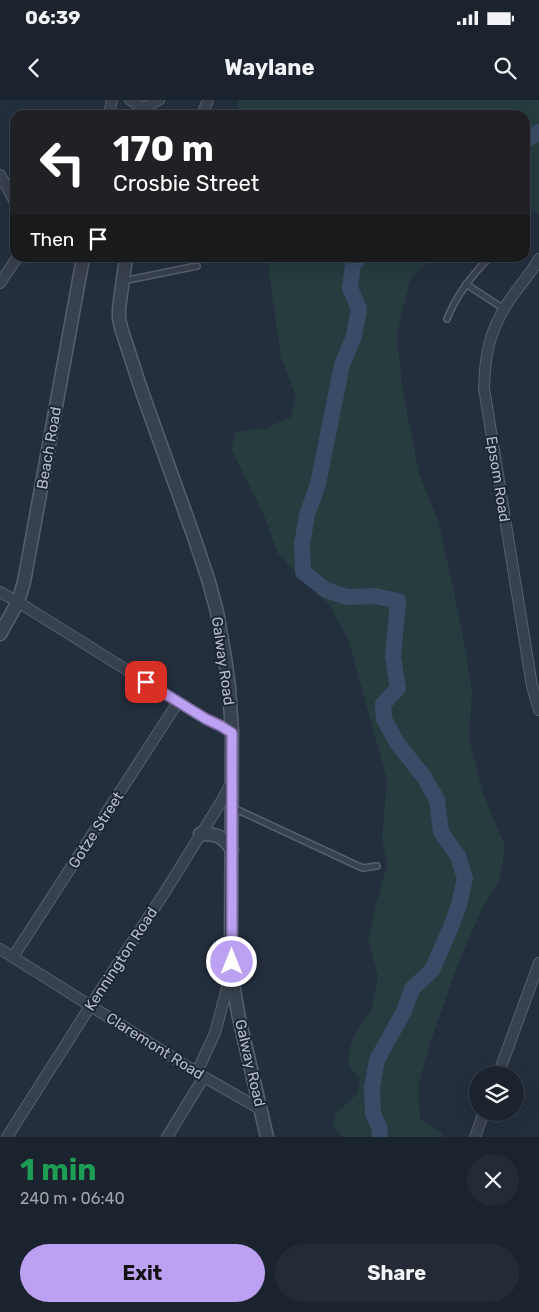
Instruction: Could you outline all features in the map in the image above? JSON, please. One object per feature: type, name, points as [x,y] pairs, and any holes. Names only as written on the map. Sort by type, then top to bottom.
[{"type":"street","points":[[130,100],[146,110]]},
{"type":"street","points":[[143,108],[159,100]]},
{"type":"street","points":[[0,175],[10,193]]},
{"type":"street","points":[[0,283],[14,262]]},
{"type":"street","name":"Beach Road","points":[[0,634],[18,602],[30,558],[82,262]]},
{"type":"street","name":"Galway Road","points":[[125,262],[119,319],[124,341],[194,537],[213,597],[225,658],[232,733],[231,973],[239,1018],[267,1137]]},
{"type":"street","name":"Epsom Road","points":[[538,265],[504,309],[493,330],[484,365],[484,388],[532,686],[539,710]]},
{"type":"street","points":[[0,592],[178,702],[232,733]]},
{"type":"street","name":"Gotze Street","points":[[14,957],[178,702]]},
{"type":"street","name":"Kennington Road","points":[[8,1137],[163,895],[232,781]]},
{"type":"street","points":[[200,834],[212,834],[222,837],[232,850]]},
{"type":"street","name":"Claremont Road","points":[[0,949],[200,1074],[260,1109]]},
{"type":"street","points":[[501,1066],[539,963]]},
{"type":"street","points":[[167,1137],[200,1074],[215,1033],[231,973]]},
{"type":"street","points":[[475,1137],[481,1121]]},
{"type":"lane","points":[[447,320],[451,308],[466,284],[485,262]]},
{"type":"lane","points":[[122,281],[197,266]]},
{"type":"lane","points":[[466,284],[504,309]]},
{"type":"lane","points":[[232,809],[363,868],[377,866]]},
{"type":"green space","points":[[239,100],[539,100],[539,214],[530,210],[530,110],[237,110]]},
{"type":"green space","points":[[268,262],[427,262],[411,279],[397,338],[403,393],[419,473],[438,521],[466,652],[472,694],[469,738],[483,793],[505,846],[500,879],[480,913],[460,959],[431,1040],[418,1086],[420,1119],[442,1133],[443,1137],[343,1137],[333,1126],[336,1113],[357,1094],[360,1079],[349,1067],[349,1051],[355,1033],[371,1011],[378,977],[368,938],[387,865],[382,838],[387,779],[348,639],[328,603],[304,582],[277,552],[266,520],[231,448],[236,432],[266,428],[291,417],[296,397],[281,357]]},
{"type":"waterway","points":[[530,138],[539,132]]},
{"type":"waterway","points":[[355,262],[353,264],[350,288],[359,309],[354,336],[342,365],[318,484],[307,515],[302,544],[303,572],[326,590],[347,597],[375,596],[398,601],[393,656],[398,688],[383,704],[384,719],[397,743],[424,777],[437,800],[441,832],[458,856],[465,878],[459,905],[432,970],[412,989],[404,1011],[377,1060],[372,1088],[373,1114],[379,1127],[380,1137]]},
{"type":"route","points":[[146,682],[232,733],[232,962]]}]
